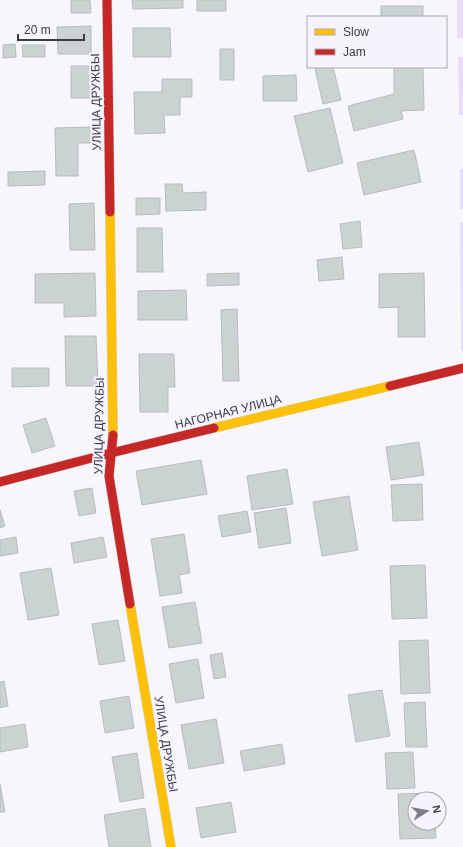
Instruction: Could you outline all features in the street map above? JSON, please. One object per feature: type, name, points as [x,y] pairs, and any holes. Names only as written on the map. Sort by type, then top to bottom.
[{"type":"street","name":"УЛИЦА ДРУЖБЫ","points":[[107,0],[113,437],[109,476],[171,847]]},
{"type":"street","name":"НАГОРНАЯ УЛИЦА","points":[[0,482],[111,453],[463,368]]},
{"type":"shaded area","points":[[457,0],[463,0],[463,38],[457,38]]},
{"type":"shaded area","points":[[458,57],[463,57],[463,115],[459,115]]},
{"type":"shaded area","points":[[460,169],[463,169],[463,209],[460,209]]},
{"type":"shaded area","points":[[460,222],[463,222],[463,350],[461,351]]},
{"type":"building","points":[[71,0],[90,0],[91,13],[71,13]]},
{"type":"building","points":[[132,0],[183,0],[183,8],[133,9]]},
{"type":"building","points":[[197,0],[226,0],[226,11],[197,11]]},
{"type":"building","points":[[381,6],[423,6],[423,16],[381,16]]},
{"type":"building","points":[[91,26],[91,54],[58,54],[57,27]]},
{"type":"building","points":[[133,28],[170,28],[171,57],[133,57]]},
{"type":"building","points":[[15,44],[16,57],[3,58],[3,45]]},
{"type":"building","points":[[22,45],[45,45],[45,57],[23,57]]},
{"type":"building","points":[[220,49],[234,49],[234,80],[220,80]]},
{"type":"building","points":[[71,66],[92,66],[92,98],[71,98]]},
{"type":"building","points":[[333,68],[341,100],[323,104],[315,69]]},
{"type":"building","points":[[394,68],[423,68],[424,110],[401,111],[403,119],[354,131],[348,106],[394,94]]},
{"type":"building","points":[[296,75],[297,101],[263,101],[263,76]]},
{"type":"building","points":[[162,79],[192,79],[192,97],[180,97],[180,115],[164,115],[165,133],[135,134],[134,92],[162,92]]},
{"type":"building","points":[[330,108],[343,163],[308,172],[294,116]]},
{"type":"building","points":[[93,127],[93,143],[78,143],[78,176],[56,176],[55,128]]},
{"type":"building","points":[[414,150],[421,182],[364,195],[357,163]]},
{"type":"building","points":[[45,171],[45,185],[8,186],[8,172]]},
{"type":"building","points":[[165,184],[182,184],[183,193],[206,192],[206,210],[166,211]]},
{"type":"building","points":[[136,198],[160,198],[160,214],[136,215]]},
{"type":"building","points":[[94,203],[95,250],[70,250],[69,204]]},
{"type":"building","points":[[360,221],[362,247],[343,249],[340,224]]},
{"type":"building","points":[[137,228],[162,228],[163,272],[137,272]]},
{"type":"building","points":[[342,257],[344,279],[319,281],[317,260]]},
{"type":"building","points":[[95,273],[96,316],[64,317],[64,303],[35,303],[35,274]]},
{"type":"building","points":[[239,273],[239,285],[207,286],[207,274]]},
{"type":"building","points":[[424,273],[425,337],[398,337],[398,307],[379,308],[379,274]]},
{"type":"building","points":[[186,290],[187,320],[138,320],[138,291]]},
{"type":"building","points":[[237,309],[239,381],[223,381],[221,310]]},
{"type":"building","points":[[65,336],[96,336],[98,386],[66,386]]},
{"type":"building","points":[[139,354],[174,354],[175,387],[168,387],[168,412],[140,412]]},
{"type":"building","points":[[12,368],[49,368],[49,386],[12,387]]},
{"type":"building","points":[[46,418],[55,446],[32,453],[23,425]]},
{"type":"building","points":[[419,442],[424,475],[391,480],[386,447]]},
{"type":"building","points":[[201,460],[207,494],[142,505],[136,471]]},
{"type":"building","points":[[287,469],[293,504],[252,510],[247,476]]},
{"type":"building","points":[[422,484],[423,520],[393,521],[391,485]]},
{"type":"building","points":[[92,488],[96,513],[79,516],[74,491]]},
{"type":"building","points":[[349,496],[358,550],[322,556],[313,502]]},
{"type":"building","points":[[286,508],[291,543],[259,548],[254,513]]},
{"type":"building","points":[[0,510],[5,526],[0,528]]},
{"type":"building","points":[[247,511],[251,532],[222,537],[218,516]]},
{"type":"building","points":[[184,534],[190,573],[179,575],[182,593],[160,596],[151,539]]},
{"type":"building","points":[[16,537],[18,553],[0,556],[0,540]]},
{"type":"building","points":[[103,537],[107,557],[74,563],[71,543]]},
{"type":"building","points":[[425,565],[427,618],[392,619],[390,566]]},
{"type":"building","points":[[51,568],[59,615],[28,620],[20,573]]},
{"type":"building","points":[[195,602],[202,643],[169,648],[162,607]]},
{"type":"building","points":[[118,620],[125,661],[99,665],[92,624]]},
{"type":"building","points":[[428,640],[430,693],[401,694],[399,641]]},
{"type":"building","points":[[222,653],[226,677],[214,679],[210,655]]},
{"type":"building","points":[[198,659],[204,698],[176,703],[169,664]]},
{"type":"building","points":[[4,681],[8,706],[0,708],[0,682]]},
{"type":"building","points":[[382,690],[390,736],[356,742],[348,695]]},
{"type":"building","points":[[129,696],[134,728],[105,733],[100,701]]},
{"type":"building","points":[[425,702],[427,747],[406,747],[404,703]]},
{"type":"building","points":[[216,719],[224,763],[189,769],[181,725]]},
{"type":"building","points":[[25,724],[28,747],[0,752],[0,728]]},
{"type":"building","points":[[282,744],[285,764],[244,771],[240,751]]},
{"type":"building","points":[[413,752],[415,788],[387,789],[385,753]]},
{"type":"building","points":[[137,753],[144,798],[120,802],[112,757]]},
{"type":"building","points":[[0,784],[5,812],[0,812]]},
{"type":"building","points":[[398,794],[407,794],[407,831],[436,831],[436,838],[400,839]]},
{"type":"building","points":[[231,802],[236,832],[201,838],[196,808]]},
{"type":"building","points":[[145,808],[151,847],[109,847],[104,815]]},
{"type":"traffic: slow","points":[[110,212],[113,435]]},
{"type":"traffic: slow","points":[[214,428],[390,386]]},
{"type":"traffic: slow","points":[[130,604],[171,847]]},
{"type":"traffic: jam","points":[[107,0],[110,212]]},
{"type":"traffic: jam","points":[[390,386],[463,368]]},
{"type":"traffic: jam","points":[[0,482],[214,428]]},
{"type":"traffic: jam","points":[[113,435],[109,476],[130,604]]}]
